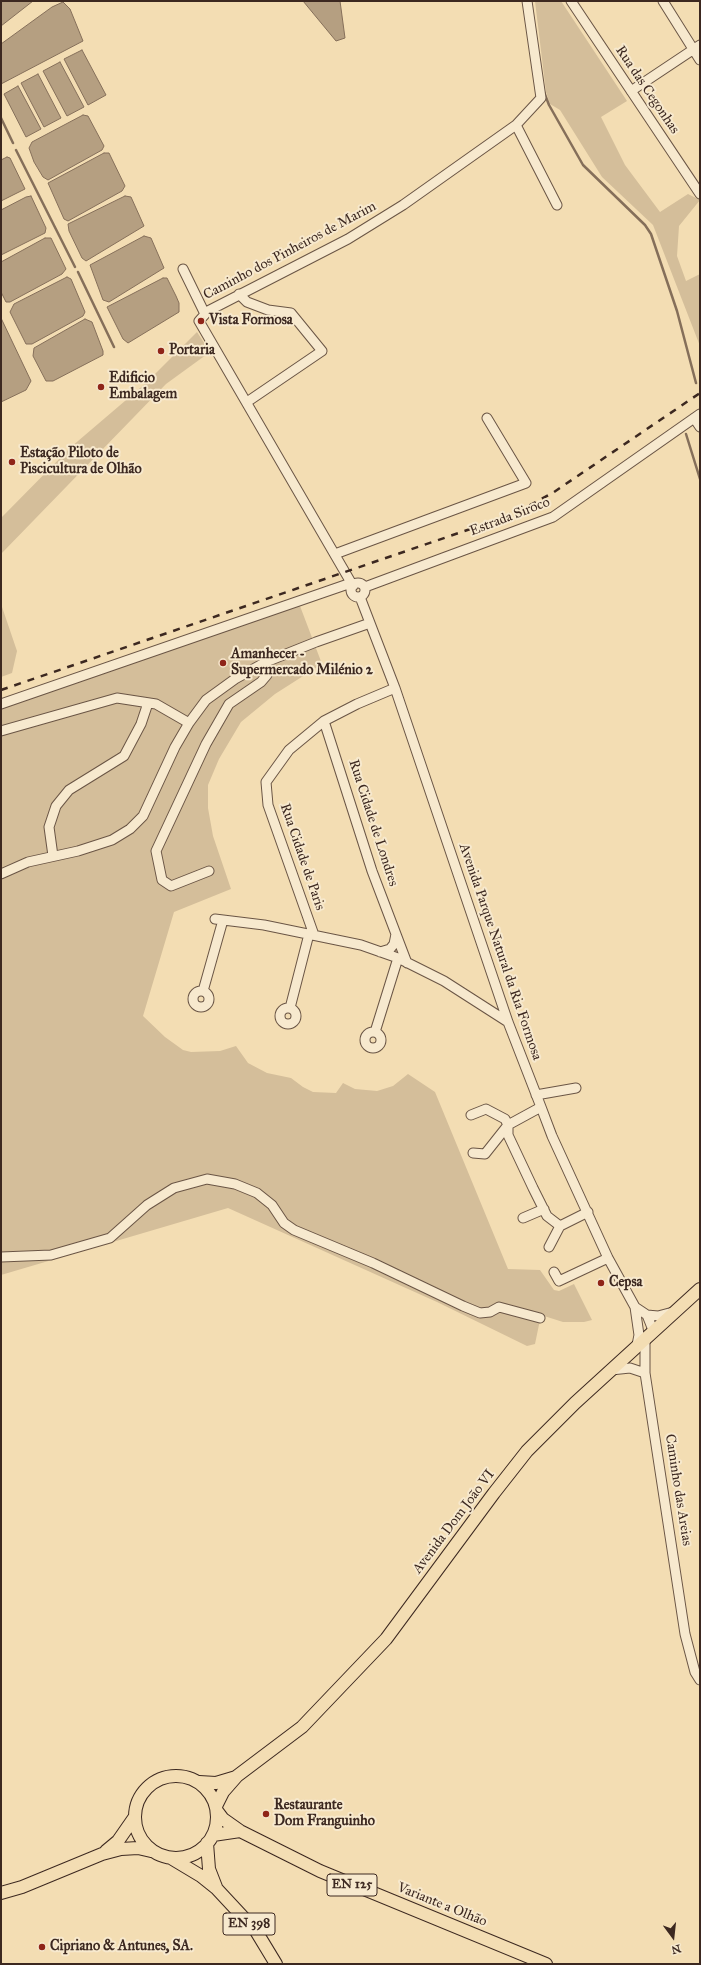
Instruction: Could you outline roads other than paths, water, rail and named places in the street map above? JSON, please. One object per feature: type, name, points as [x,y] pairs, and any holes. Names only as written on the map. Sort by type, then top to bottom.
[{"type":"main road","name":"Avenida Dom João VI","points":[[216,1808],[223,1792],[237,1776],[302,1727],[386,1639],[527,1451],[641,1341],[700,1288]]},
{"type":"main road","points":[[1,1893],[22,1887],[102,1854],[121,1849],[138,1848],[171,1858],[185,1857],[197,1852],[210,1839],[217,1823],[216,1808],[209,1792],[199,1782],[187,1777],[174,1775],[161,1778],[150,1784],[141,1793],[136,1805],[134,1818],[138,1835],[143,1843],[152,1851]]},
{"type":"main road","name":"Avenida Dom João VI","points":[[199,1782],[216,1783],[237,1776]]},
{"type":"main road","name":"Variante a Olhão","points":[[216,1808],[223,1819],[240,1831],[320,1872],[546,1964]]},
{"type":"main road","points":[[102,1854],[118,1841],[134,1818]]},
{"type":"main road","points":[[210,1839],[240,1831]]},
{"type":"main road","name":"EN 398","points":[[210,1839],[209,1869],[216,1888]]},
{"type":"main road","name":"EN 398","points":[[171,1858],[201,1876],[216,1888],[256,1931],[276,1964]]},
{"type":"street","name":"Caminho dos Pinheiros de Marim","points":[[352,585],[199,321],[208,310],[348,239],[403,205],[516,125],[541,98],[527,1]]},
{"type":"street","name":"Rua das Cegonhas","points":[[571,1],[700,194]]},
{"type":"street","points":[[663,1],[696,47],[700,60]]},
{"type":"street","points":[[631,91],[696,47]]},
{"type":"street","points":[[516,125],[557,205]]},
{"type":"street","points":[[183,269],[205,314]]},
{"type":"street","points":[[239,294],[247,302],[268,310],[291,313],[322,351],[247,402]]},
{"type":"street","points":[[695,417],[700,427]]},
{"type":"street","name":"Estrada Siroco","points":[[365,587],[554,517],[695,417]]},
{"type":"street","points":[[335,554],[526,483],[487,418]]},
{"type":"street","points":[[1,704],[352,585],[361,584],[365,587],[365,592],[360,597],[356,597],[352,594],[352,585]]},
{"type":"street","name":"Avenida Parque Natural da Ria Formosa","points":[[360,597],[395,688],[508,1022],[536,1095],[608,1258],[635,1307]]},
{"type":"street","points":[[1,874],[28,862],[78,852],[112,840],[130,829],[143,816],[175,747],[189,723],[206,700],[235,679],[266,662],[370,623]]},
{"type":"street","points":[[209,871],[170,886],[162,880],[156,851],[206,744],[229,704],[261,682],[267,675],[266,662]]},
{"type":"street","name":"Rua Cidade de Paris","points":[[312,935],[268,805],[266,782],[290,750],[324,721],[357,704],[395,688]]},
{"type":"street","points":[[1,731],[117,698],[156,704],[189,723]]},
{"type":"street","points":[[53,856],[49,827],[56,806],[69,790],[124,756],[140,724],[148,703]]},
{"type":"street","name":"Rua Cidade de Londres","points":[[324,721],[372,870],[407,962]]},
{"type":"street","points":[[202,991],[219,919],[264,925],[312,935],[360,946],[398,958],[444,981],[508,1022]]},
{"type":"street","points":[[380,952],[390,949],[394,944],[396,934]]},
{"type":"street","points":[[290,1008],[312,935]]},
{"type":"street","points":[[375,1032],[398,958]]},
{"type":"street","points":[[536,1095],[576,1088]]},
{"type":"street","points":[[473,1153],[485,1154],[508,1125],[541,1107]]},
{"type":"street","points":[[471,1115],[486,1110],[505,1119],[508,1125],[508,1135],[544,1209],[548,1216],[560,1226]]},
{"type":"street","points":[[1,1257],[52,1255],[110,1238],[147,1205],[174,1188],[207,1179],[235,1184],[257,1193],[272,1205],[284,1223],[294,1230],[373,1263],[463,1306],[480,1313],[490,1312],[499,1307],[540,1318]]},
{"type":"street","points":[[522,1218],[544,1209]]},
{"type":"street","points":[[549,1248],[560,1226],[588,1212]]},
{"type":"street","points":[[554,1272],[559,1280],[608,1258]]},
{"type":"street","points":[[635,1307],[647,1315],[658,1316],[674,1312]]},
{"type":"street","points":[[635,1307],[644,1363],[641,1371]]},
{"type":"street","points":[[641,1371],[641,1341],[647,1315]]},
{"type":"street","points":[[638,1321],[644,1363]]},
{"type":"street","points":[[612,1370],[630,1368],[641,1371]]},
{"type":"street","name":"Caminho das Areias","points":[[641,1371],[685,1634],[695,1672],[700,1680]]},
{"type":"waterway","points":[[544,92],[549,105],[583,165],[645,225],[651,234],[677,311],[696,383]]},
{"type":"waterway","points":[[1,118],[13,143]]},
{"type":"waterway","points":[[16,150],[75,267]]},
{"type":"waterway","points":[[78,272],[114,347]]},
{"type":"waterway","points":[[686,434],[700,479]]},
{"type":"railway","points":[[1,690],[482,525],[525,508],[554,492],[700,393]]},
{"type":"place","name":"Vista Formosa","points":[[201,321]]},
{"type":"place","name":"Portaria","points":[[161,351]]},
{"type":"place","name":"Edificio Embalagem","points":[[101,387]]},
{"type":"place","name":"Estação Piloto de Piscicultura de Olhão","points":[[12,462]]},
{"type":"place","name":"Amanhecer - Supermercado Milénio 2","points":[[223,663]]},
{"type":"place","name":"Cepsa","points":[[601,1283]]},
{"type":"place","name":"Restaurante Dom Franguinho","points":[[266,1814]]},
{"type":"place","name":"Cipriano & Antunes, SA.","points":[[42,1947]]}]
